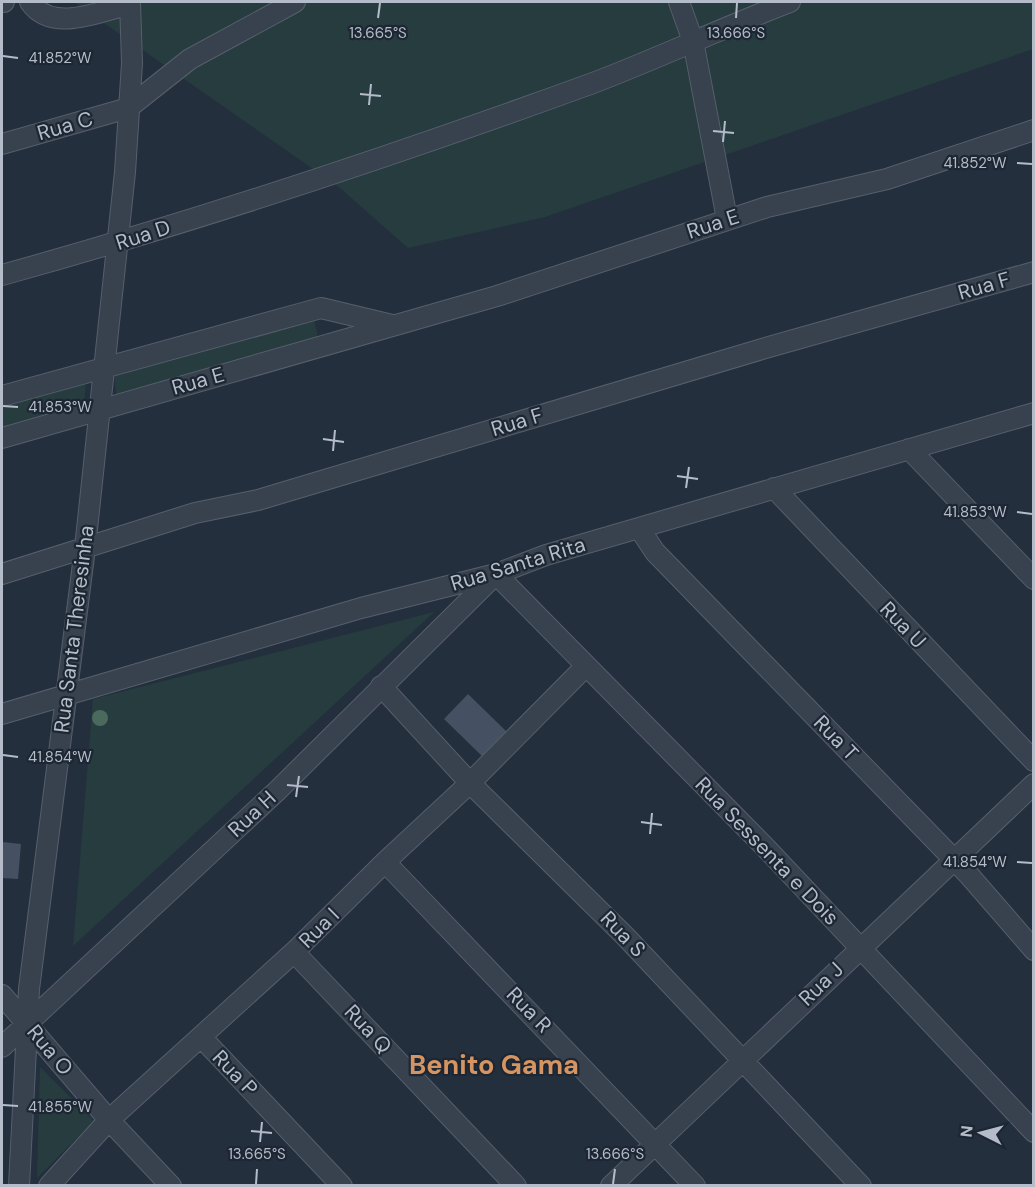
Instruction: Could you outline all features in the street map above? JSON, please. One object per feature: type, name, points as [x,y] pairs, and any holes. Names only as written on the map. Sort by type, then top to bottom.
[{"type":"street","points":[[30,2],[46,14],[68,20],[130,3]]},
{"type":"street","points":[[128,108],[190,59],[295,2]]},
{"type":"street","points":[[679,2],[693,41],[727,219]]},
{"type":"street","name":"Rua D","points":[[2,275],[116,244],[283,190],[595,82],[790,2]]},
{"type":"street","name":"Rua Santa Theresinha","points":[[19,1185],[29,989],[85,548],[125,172],[132,63],[130,3]]},
{"type":"street","name":"Rua C","points":[[2,144],[128,108]]},
{"type":"street","name":"Rua E","points":[[2,438],[100,408],[394,326],[541,282],[727,219],[767,207],[886,179],[1034,130]]},
{"type":"street","name":"Rua F","points":[[2,574],[195,513],[258,500],[762,349],[1034,272]]},
{"type":"street","name":"Rua E","points":[[2,396],[321,308],[394,326]]},
{"type":"street","name":"Rua Santa Rita","points":[[2,714],[361,608],[496,573],[546,555],[1034,413]]},
{"type":"street","points":[[909,449],[1034,579]]},
{"type":"street","name":"Rua U","points":[[774,488],[1034,761]]},
{"type":"street","name":"Rua T","points":[[639,528],[655,552],[953,859],[1034,950]]},
{"type":"street","name":"Rua Sessenta e Dois","points":[[496,573],[765,846],[1034,1132]]},
{"type":"street","name":"Rua H","points":[[2,1047],[278,790],[496,573]]},
{"type":"street","name":"Rua I","points":[[49,1185],[109,1120],[202,1038],[294,952],[385,862],[471,783],[586,666]]},
{"type":"street","name":"Rua S","points":[[381,686],[471,783],[625,936],[861,1185]]},
{"type":"street","name":"Rua J","points":[[611,1185],[1034,784]]},
{"type":"street","name":"Rua R","points":[[385,862],[696,1185]]},
{"type":"street","name":"Rua Q","points":[[294,952],[516,1185]]},
{"type":"street","name":"Rua O","points":[[2,995],[109,1120],[171,1185]]},
{"type":"street","name":"Rua P","points":[[202,1038],[342,1185]]},
{"type":"green space","points":[[74,2],[1033,2],[1033,49],[545,217],[408,248],[340,188]]},
{"type":"green space","points":[[314,318],[318,339],[116,394],[114,373]]},
{"type":"green space","points":[[86,381],[84,408],[2,431],[2,406]]},
{"type":"green space","points":[[434,612],[73,946],[93,699]]},
{"type":"green space","points":[[40,1067],[94,1121],[37,1178]]},
{"type":"building","points":[[468,694],[507,732],[483,757],[444,719]]},
{"type":"building","points":[[2,842],[21,844],[18,879],[2,878]]},
{"type":"district","name":"Benito Gama","points":[[494,1064]]}]
